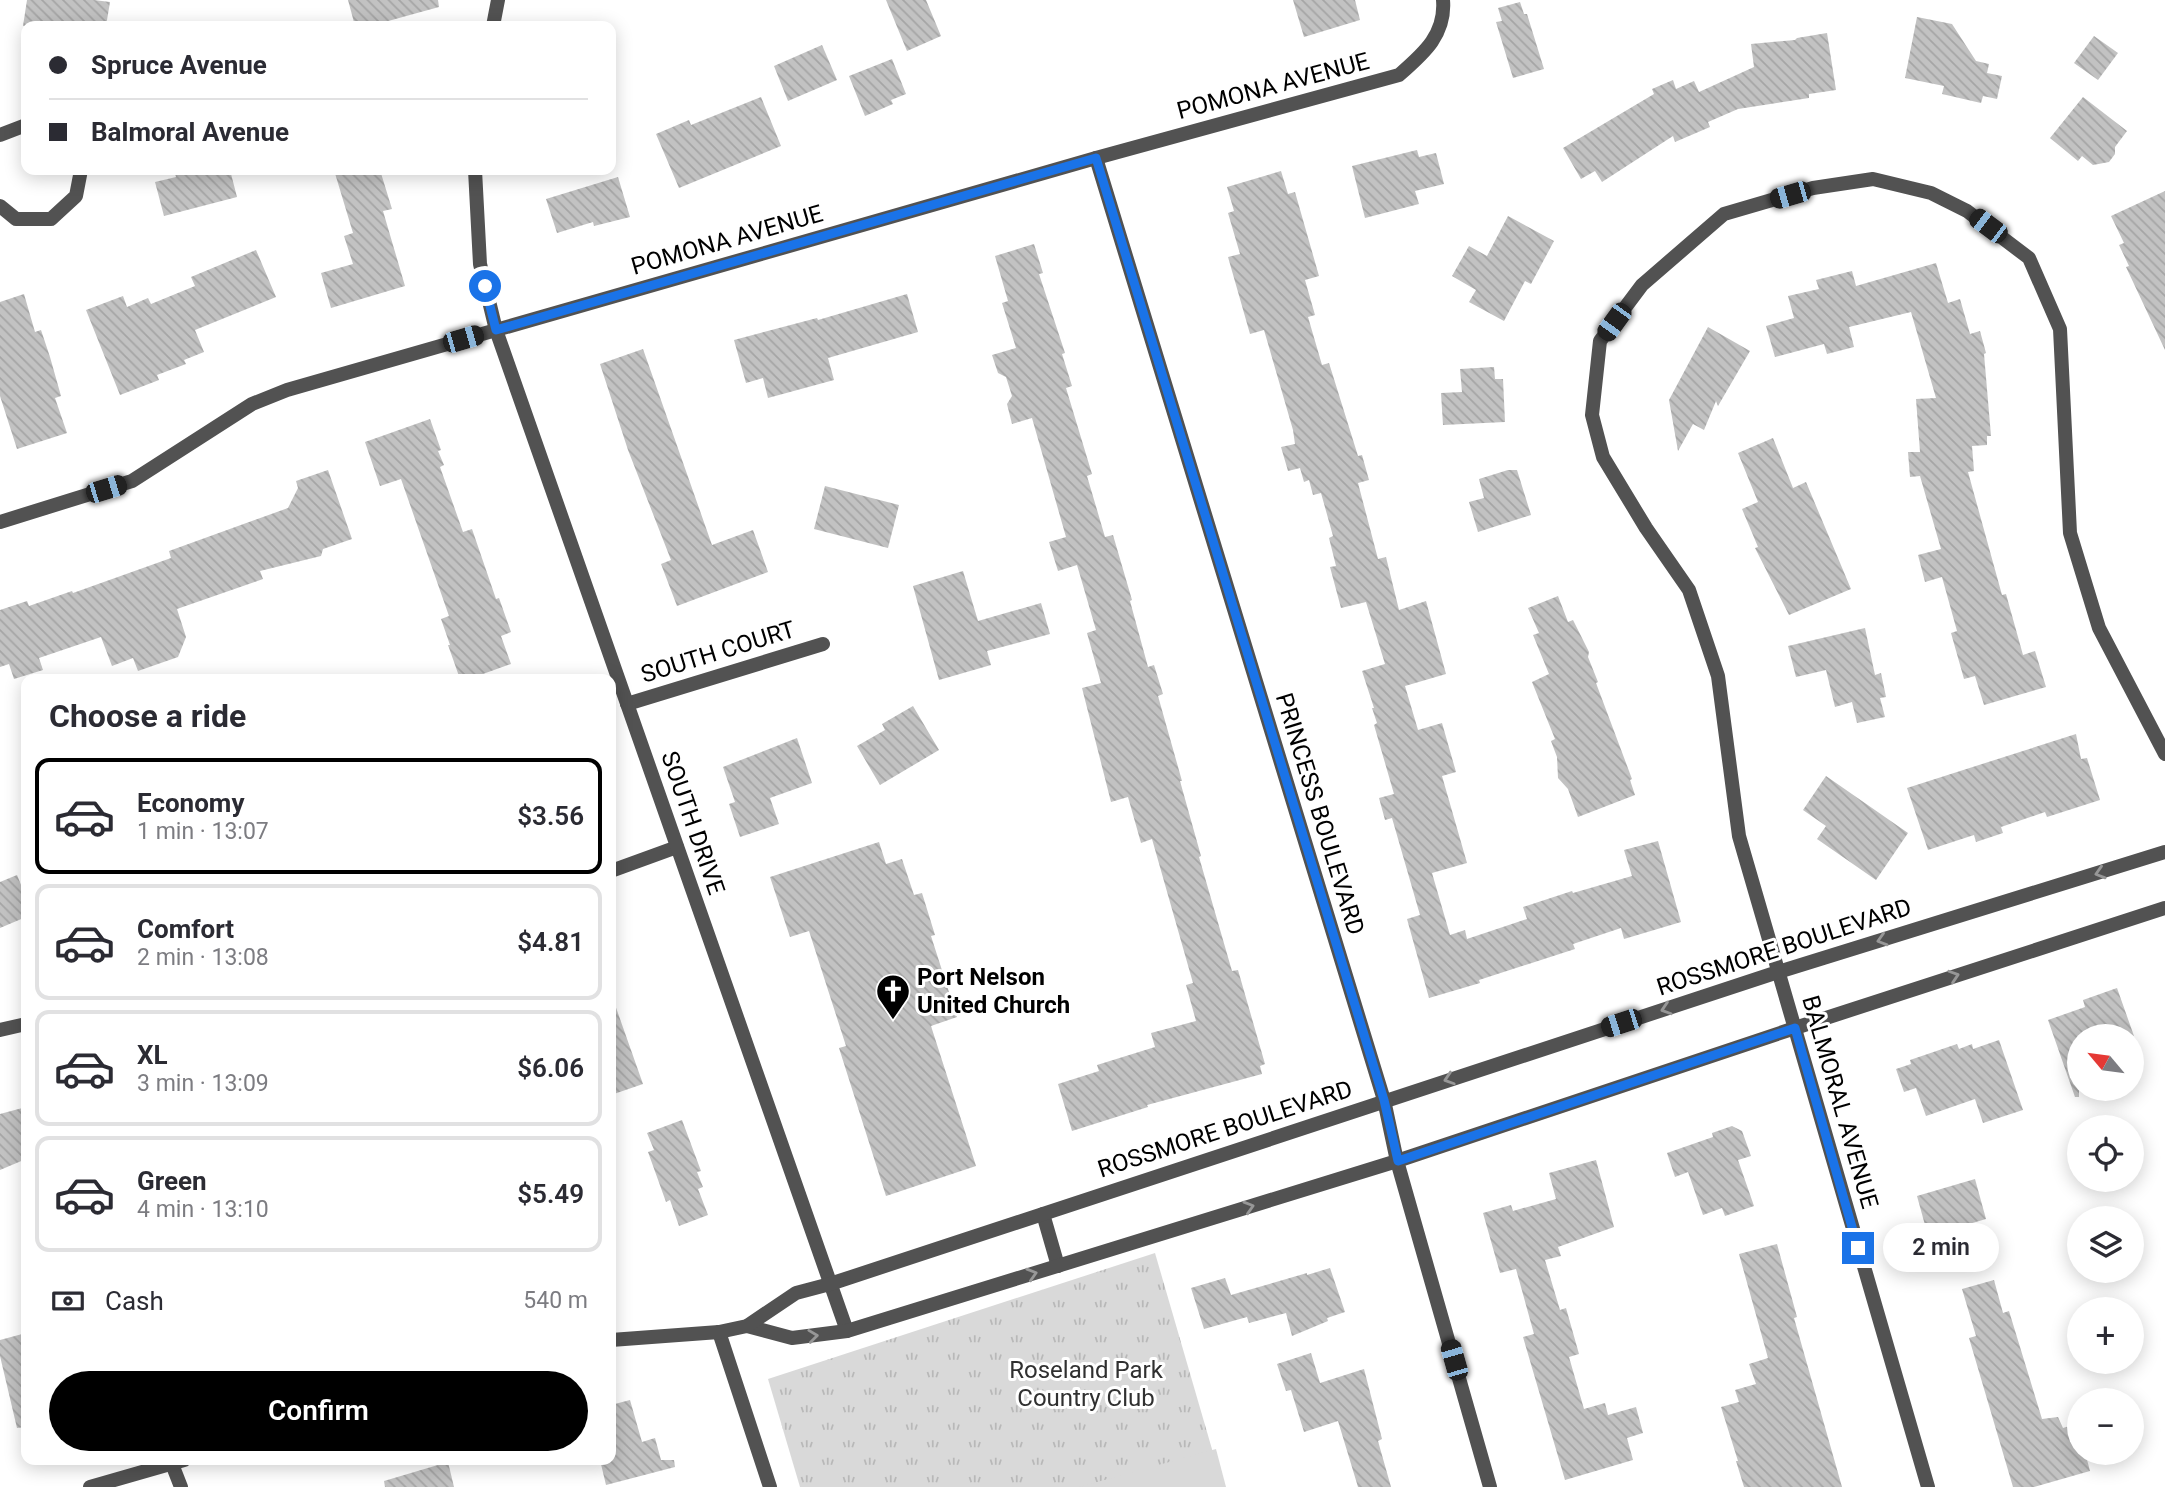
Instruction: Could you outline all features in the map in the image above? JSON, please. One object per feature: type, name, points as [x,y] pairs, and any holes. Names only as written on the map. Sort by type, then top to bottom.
[{"type":"street","points":[[494,21],[498,0]]},
{"type":"street","name":"POMONA AVENUE","points":[[0,522],[132,481],[253,404],[287,390],[1096,158],[1399,75],[1429,49],[1444,15],[1443,0]]},
{"type":"street","points":[[0,135],[21,127]]},
{"type":"street","name":"PRINCESS BOULEVARD","points":[[1096,158],[1384,1100],[1398,1161],[1490,1487]]},
{"type":"street","points":[[0,206],[16,219],[51,219],[76,196],[80,175]]},
{"type":"street","name":"SOUTH DRIVE","points":[[475,175],[480,264],[496,330],[847,1331]]},
{"type":"street","name":"BALMORAL AVENUE","points":[[1928,1487],[1739,836],[1718,676],[1689,590],[1602,457],[1592,415],[1600,341],[1642,285],[1724,214],[1813,188],[1873,179],[1931,193],[1967,211],[2029,258],[2060,329],[2070,533],[2099,628],[2165,754]]},
{"type":"street","name":"SOUTH COURT","points":[[627,704],[823,644]]},
{"type":"street","points":[[616,869],[677,847]]},
{"type":"street","name":"ROSSMORE BOULEVARD","points":[[616,1340],[719,1332],[747,1326],[796,1293],[1778,972],[2165,852]]},
{"type":"street","name":"ROSSMORE BOULEVARD","points":[[747,1326],[792,1338],[847,1331],[1398,1161],[2165,908]]},
{"type":"street","points":[[0,1030],[21,1025]]},
{"type":"street","points":[[1043,1214],[1058,1266]]},
{"type":"street","points":[[719,1332],[770,1487]]},
{"type":"street","points":[[90,1487],[167,1465]]},
{"type":"street","points":[[178,1465],[181,1487]]},
{"type":"green space","name":"Roseland Park Country Club","points":[[1155,1253],[1223,1487],[800,1487],[768,1379]]},
{"type":"green space","points":[[1216,1449],[1226,1487],[1079,1487]]},
{"type":"building","points":[[27,0],[110,2],[107,21],[24,21]]},
{"type":"building","points":[[348,0],[438,0],[439,7],[388,21],[354,21]]},
{"type":"building","points":[[886,0],[926,0],[941,36],[907,51]]},
{"type":"building","points":[[1293,0],[1355,0],[1360,20],[1304,37]]},
{"type":"building","points":[[1520,2],[1524,14],[1527,14],[1544,69],[1513,78],[1496,22],[1502,21],[1498,8]]},
{"type":"building","points":[[1917,17],[1952,24],[1976,61],[1989,64],[1987,73],[2002,76],[1997,99],[1983,96],[1981,103],[1942,94],[1944,86],[1905,78]]},
{"type":"building","points":[[1827,33],[1836,90],[1809,94],[1809,98],[1738,109],[1708,122],[1710,127],[1675,142],[1673,136],[1602,182],[1595,171],[1581,179],[1563,148],[1654,94],[1652,89],[1673,80],[1676,89],[1694,81],[1699,92],[1754,67],[1751,44],[1795,40]]},
{"type":"building","points":[[2094,36],[2118,53],[2098,80],[2074,63]]},
{"type":"building","points":[[822,45],[837,80],[788,101],[774,66]]},
{"type":"building","points":[[892,59],[906,94],[891,100],[893,104],[865,116],[849,76]]},
{"type":"building","points":[[761,97],[781,146],[679,188],[656,134],[689,120],[691,125]]},
{"type":"building","points":[[2083,97],[2127,131],[2115,147],[2115,154],[2109,162],[2093,165],[2082,156],[2078,161],[2050,138]]},
{"type":"building","points":[[1417,150],[1419,157],[1436,153],[1444,184],[1415,191],[1419,204],[1365,218],[1352,166]]},
{"type":"building","points":[[1281,171],[1288,194],[1295,192],[1319,276],[1305,280],[1315,315],[1308,317],[1322,365],[1329,363],[1358,456],[1362,455],[1369,480],[1358,483],[1378,559],[1386,557],[1399,610],[1426,601],[1446,674],[1405,686],[1418,730],[1442,723],[1456,772],[1442,776],[1467,863],[1432,873],[1450,935],[1465,930],[1467,939],[1527,919],[1523,907],[1632,876],[1624,850],[1658,841],[1681,922],[1624,939],[1621,928],[1573,944],[1575,949],[1429,998],[1407,919],[1420,915],[1392,818],[1385,820],[1379,798],[1394,794],[1374,725],[1377,723],[1374,708],[1362,671],[1385,664],[1366,602],[1341,608],[1330,567],[1336,566],[1329,538],[1333,536],[1321,493],[1313,495],[1309,480],[1304,482],[1300,468],[1288,471],[1281,447],[1295,444],[1293,430],[1264,330],[1250,334],[1228,257],[1240,254],[1228,213],[1234,211],[1227,187]]},
{"type":"building","points":[[231,175],[237,197],[164,216],[155,182],[176,177]]},
{"type":"building","points":[[336,175],[382,175],[392,209],[383,211],[405,286],[331,308],[321,273],[353,264],[344,236],[353,233]]},
{"type":"building","points":[[618,177],[630,217],[594,226],[593,222],[557,233],[546,199]]},
{"type":"building","points":[[2165,191],[2165,350],[2126,267],[2129,266],[2119,245],[2124,243],[2111,216]]},
{"type":"building","points":[[1508,216],[1554,241],[1531,284],[1525,281],[1504,321],[1469,302],[1476,290],[1452,276],[1469,246],[1487,256]]},
{"type":"building","points":[[1034,244],[1043,273],[1039,274],[1065,353],[1062,354],[1072,386],[1066,388],[1092,474],[1087,476],[1105,537],[1113,535],[1148,667],[1154,665],[1163,694],[1158,696],[1182,781],[1201,856],[1199,857],[1232,971],[1238,970],[1265,1064],[1260,1066],[1262,1074],[1147,1105],[1148,1107],[1072,1131],[1058,1084],[1099,1071],[1097,1065],[1155,1047],[1151,1033],[1196,1021],[1186,985],[1193,983],[1152,839],[1141,843],[1128,797],[1111,802],[1082,688],[1101,683],[1087,633],[1096,630],[1077,565],[1058,571],[1049,542],[1066,537],[1032,418],[1012,424],[1007,404],[1012,396],[1006,377],[998,373],[992,355],[1016,348],[1002,303],[1008,301],[995,256]]},
{"type":"building","points":[[256,250],[276,297],[195,330],[204,352],[184,360],[186,364],[157,375],[159,380],[120,395],[86,310],[123,296],[127,307],[148,298],[151,304],[195,286],[191,277]]},
{"type":"building","points":[[1936,263],[1948,303],[1960,299],[1970,334],[1980,331],[1986,353],[1991,436],[1987,436],[1987,445],[1972,446],[1974,471],[1968,472],[2002,595],[2006,594],[2023,655],[2035,651],[2046,687],[1984,705],[1975,676],[1964,679],[1951,633],[1957,631],[1942,577],[1925,582],[1918,555],[1941,549],[1920,476],[1910,477],[1908,452],[1920,452],[1916,399],[1936,398],[1911,312],[1849,327],[1854,347],[1827,354],[1824,344],[1775,357],[1766,326],[1794,318],[1788,296],[1819,289],[1816,280],[1852,271],[1856,286]]},
{"type":"building","points":[[24,294],[35,332],[41,330],[50,357],[61,396],[55,398],[67,433],[17,449],[0,396],[0,302]]},
{"type":"building","points":[[907,294],[918,332],[828,358],[834,380],[768,398],[763,378],[746,383],[734,340],[817,318],[818,320]]},
{"type":"building","points":[[1708,327],[1750,351],[1718,406],[1716,401],[1704,430],[1693,424],[1678,451],[1669,400]]},
{"type":"building","points":[[643,349],[712,545],[753,530],[768,572],[677,606],[661,564],[671,560],[628,450],[600,364]]},
{"type":"building","points":[[1494,367],[1495,379],[1503,379],[1505,422],[1443,425],[1441,393],[1462,392],[1460,369]]},
{"type":"building","points":[[430,419],[441,450],[438,451],[444,465],[440,467],[463,532],[472,529],[496,599],[499,598],[511,632],[501,636],[511,664],[483,674],[458,674],[441,619],[449,616],[401,479],[380,486],[365,442]]},
{"type":"building","points":[[1773,438],[1793,488],[1806,482],[1851,589],[1789,615],[1755,548],[1758,547],[1742,509],[1758,502],[1738,453]]},
{"type":"building","points":[[328,470],[352,539],[323,549],[321,556],[260,571],[263,579],[177,609],[186,637],[178,657],[138,671],[133,658],[112,666],[101,637],[39,658],[43,670],[21,674],[21,677],[14,679],[9,664],[0,667],[0,610],[27,601],[29,606],[72,591],[73,593],[171,558],[169,551],[288,508],[298,488],[296,481]]},
{"type":"building","points":[[1517,470],[1531,515],[1478,532],[1469,502],[1484,498],[1479,479]]},
{"type":"building","points":[[825,486],[899,505],[888,548],[814,529]]},
{"type":"building","points":[[963,571],[978,621],[1041,603],[1050,634],[987,651],[991,665],[939,680],[913,586]]},
{"type":"building","points":[[1558,596],[1568,622],[1573,620],[1589,652],[1588,657],[1598,682],[1596,683],[1632,779],[1630,780],[1635,795],[1578,817],[1568,789],[1558,778],[1557,757],[1551,741],[1555,739],[1532,682],[1549,674],[1533,635],[1539,633],[1528,608]]},
{"type":"building","points":[[1865,628],[1875,675],[1881,673],[1886,697],[1880,698],[1885,717],[1857,723],[1852,702],[1835,707],[1826,670],[1796,677],[1788,646]]},
{"type":"building","points":[[913,706],[939,750],[880,785],[857,746],[885,730],[882,724]]},
{"type":"building","points":[[2076,734],[2081,759],[2087,758],[2100,800],[2047,817],[2045,812],[2001,827],[2003,833],[1976,842],[1974,835],[1928,850],[1907,788]]},
{"type":"building","points":[[797,738],[812,783],[770,798],[779,824],[740,837],[729,804],[735,802],[723,767]]},
{"type":"building","points":[[1826,776],[1908,833],[1876,880],[1817,839],[1826,826],[1803,810]]},
{"type":"building","name":"Port Nelson United Church","points":[[879,842],[886,864],[902,859],[914,895],[922,893],[935,935],[931,936],[957,1017],[931,1026],[976,1166],[886,1196],[839,1048],[846,1046],[809,931],[790,937],[770,877]]},
{"type":"building","points":[[17,875],[21,885],[21,919],[0,928],[0,882]]},
{"type":"building","points":[[2117,988],[2130,1024],[2067,1024],[2067,1074],[2048,1020],[2085,1007],[2083,1000]]},
{"type":"building","points":[[616,1008],[643,1084],[616,1093]]},
{"type":"building","points":[[1999,1040],[2023,1110],[1983,1123],[1975,1099],[1926,1116],[1916,1088],[1904,1092],[1896,1069],[1911,1064],[1910,1060],[1957,1044],[1959,1049],[1972,1044],[1973,1049]]},
{"type":"building","points":[[21,1108],[21,1161],[0,1170],[0,1114]]},
{"type":"building","points":[[682,1120],[701,1171],[697,1172],[703,1187],[698,1189],[708,1215],[679,1226],[670,1200],[666,1202],[648,1152],[654,1150],[647,1133]]},
{"type":"building","points":[[1732,1126],[1742,1131],[1751,1156],[1738,1160],[1754,1206],[1725,1216],[1722,1208],[1703,1215],[1688,1172],[1675,1177],[1667,1153],[1713,1137],[1712,1133]]},
{"type":"building","points":[[1596,1160],[1614,1227],[1558,1247],[1561,1256],[1545,1260],[1560,1310],[1566,1308],[1579,1354],[1569,1357],[1584,1409],[1605,1403],[1608,1415],[1636,1407],[1643,1433],[1627,1438],[1633,1460],[1565,1480],[1523,1337],[1534,1334],[1516,1269],[1500,1273],[1483,1213],[1511,1205],[1513,1211],[1556,1199],[1549,1173]]},
{"type":"building","points":[[1975,1179],[1986,1219],[1928,1236],[1917,1196]]},
{"type":"building","points":[[1777,1244],[1797,1317],[1794,1318],[1842,1487],[1744,1487],[1721,1407],[1739,1402],[1735,1390],[1756,1384],[1749,1364],[1768,1358],[1739,1254]]},
{"type":"building","points":[[1330,1268],[1345,1312],[1292,1336],[1286,1313],[1249,1323],[1247,1317],[1204,1329],[1191,1288],[1225,1278],[1231,1295]]},
{"type":"building","points":[[1994,1280],[2003,1313],[2009,1311],[2042,1419],[2058,1417],[2063,1428],[2067,1427],[2067,1465],[2088,1465],[2090,1471],[2034,1487],[2013,1487],[1969,1338],[1976,1336],[1962,1289]]},
{"type":"building","points":[[21,1334],[21,1428],[17,1428],[0,1356],[0,1340]]},
{"type":"building","points":[[1311,1353],[1320,1383],[1364,1369],[1382,1439],[1378,1441],[1391,1487],[1358,1487],[1338,1421],[1304,1432],[1291,1390],[1286,1391],[1277,1364]]},
{"type":"building","points":[[630,1400],[642,1442],[655,1438],[661,1460],[674,1460],[675,1467],[606,1485],[601,1465],[616,1465],[616,1404]]},
{"type":"building","points":[[438,1465],[449,1465],[454,1487],[385,1487],[384,1481]]},
{"type":"place","name":"Port Nelson United Church","points":[[893,1021]]},
{"type":"route","points":[[485,286],[496,330],[1096,158],[1384,1100],[1398,1161],[1795,1028],[1858,1248]]}]
